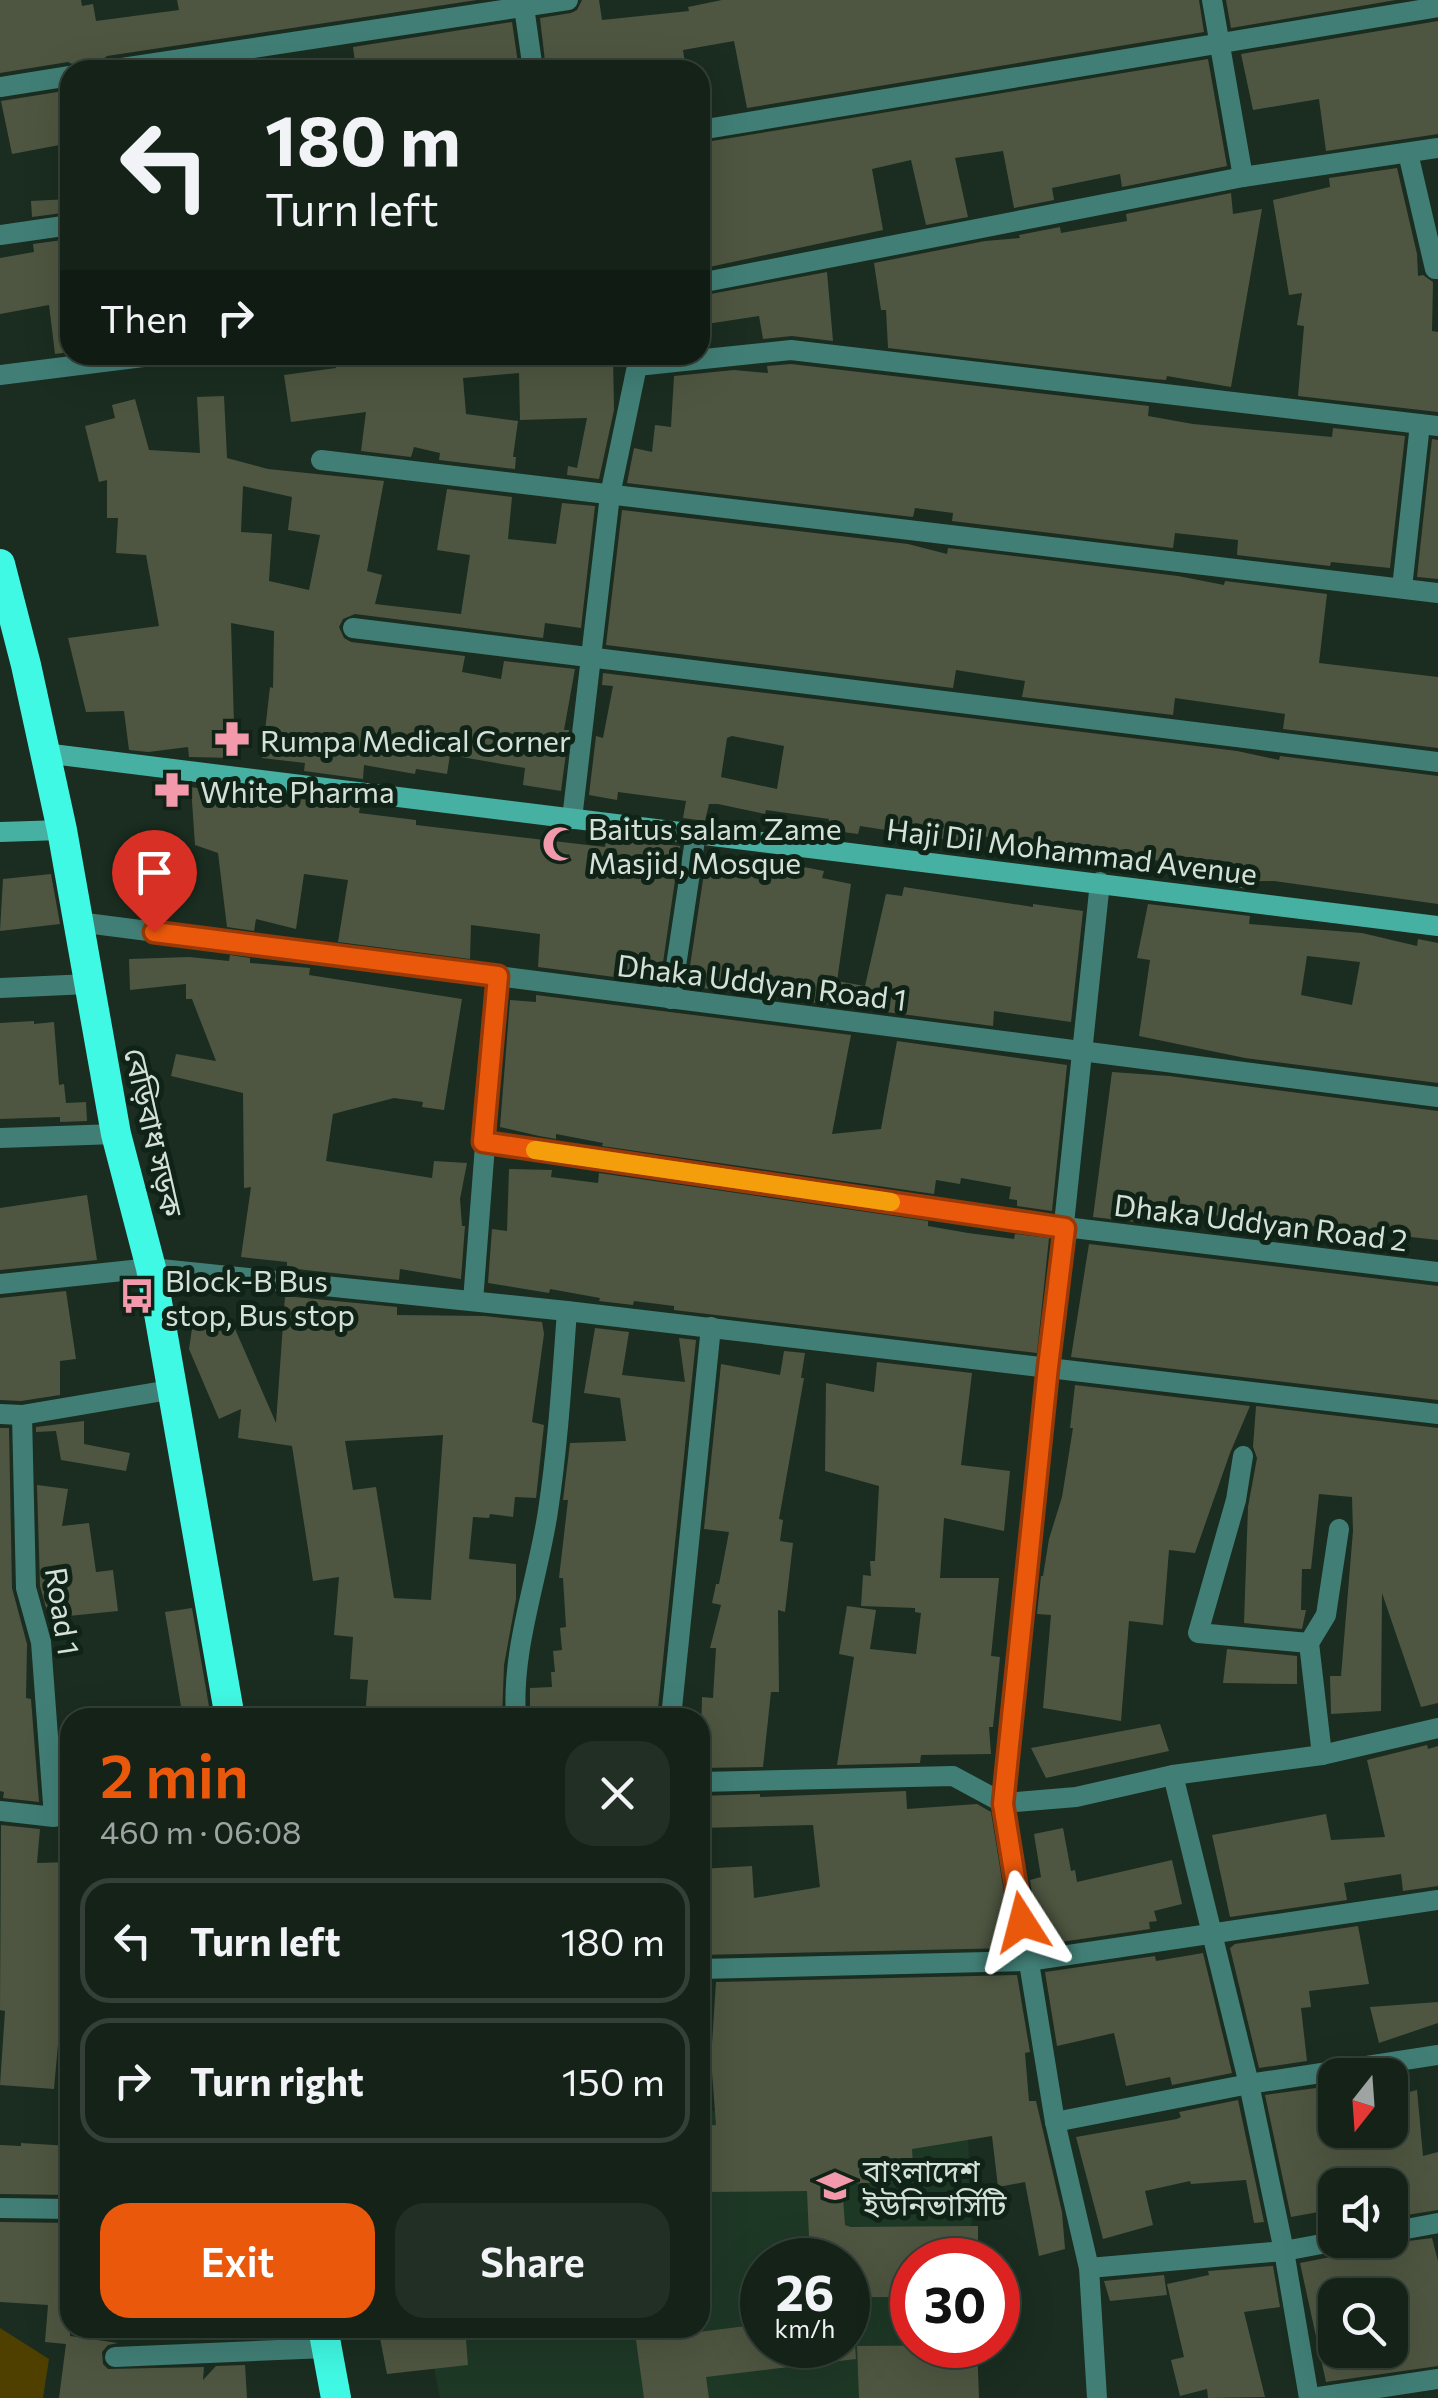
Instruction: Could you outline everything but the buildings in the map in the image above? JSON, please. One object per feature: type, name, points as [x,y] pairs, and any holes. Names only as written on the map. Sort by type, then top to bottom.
[{"type":"highway","name":"বেড়িবাধ সড়ক","points":[[0,564],[62,830],[116,1134],[151,1268],[228,1708]]},
{"type":"highway","points":[[325,2338],[336,2398]]},
{"type":"street","points":[[175,60],[568,0]]},
{"type":"street","points":[[1212,0],[1243,177]]},
{"type":"street","points":[[524,7],[532,60]]},
{"type":"street","points":[[710,128],[1438,7]]},
{"type":"street","points":[[0,86],[60,77]]},
{"type":"street","points":[[710,281],[1243,177],[1438,148]]},
{"type":"street","points":[[1408,153],[1438,269]]},
{"type":"street","points":[[0,236],[60,227]]},
{"type":"street","points":[[710,355],[791,350],[1429,425],[1402,588]]},
{"type":"street","points":[[0,375],[80,365]]},
{"type":"street","points":[[572,819],[610,496],[636,365]]},
{"type":"street","points":[[321,460],[1438,592]]},
{"type":"street","points":[[354,628],[1438,762]]},
{"type":"street","name":"Haji Dil Mohammad Avenue","points":[[44,753],[1438,926]]},
{"type":"street","points":[[0,832],[62,830]]},
{"type":"street","points":[[671,999],[696,833]]},
{"type":"street","points":[[1097,2398],[1090,2268],[1055,2122],[1003,1804],[1100,882]]},
{"type":"street","name":"Dhaka Uddyan Road 1","points":[[78,922],[1438,1097]]},
{"type":"street","points":[[473,1301],[498,976]]},
{"type":"street","points":[[0,988],[89,984]]},
{"type":"street","points":[[0,1138],[116,1134]]},
{"type":"street","name":"Dhaka Uddyan Road 2","points":[[483,1142],[1065,1228],[1438,1272]]},
{"type":"street","points":[[0,1284],[151,1268],[568,1311],[1438,1414]]},
{"type":"street","points":[[515,1708],[514,1688],[555,1462],[568,1311]]},
{"type":"street","points":[[672,1708],[712,1328]]},
{"type":"street","points":[[0,1414],[22,1415],[174,1389]]},
{"type":"street","name":"Road 1","points":[[0,1811],[54,1817],[41,1642],[26,1588],[22,1415]]},
{"type":"street","points":[[1243,1456],[1236,1500],[1198,1633],[1309,1643]]},
{"type":"street","points":[[1322,1755],[1309,1643],[1326,1615],[1339,1529]]},
{"type":"street","points":[[710,1782],[953,1776],[1003,1804],[1076,1797],[1174,1775],[1322,1755],[1438,1728]]},
{"type":"street","points":[[1174,1775],[1249,2084],[1310,2398],[1438,2379]]},
{"type":"street","points":[[710,1969],[1028,1961],[1438,1900]]},
{"type":"street","points":[[1055,2122],[1249,2084],[1438,2055]]},
{"type":"street","points":[[0,2208],[60,2209]]},
{"type":"street","points":[[1408,2229],[1438,2223]]},
{"type":"street","points":[[1090,2268],[1318,2245]]},
{"type":"street","points":[[114,2357],[325,2338]]},
{"type":"shaded area","name":"বাংলাদেশ ইউনিভার্সিটি","points":[[710,2111],[967,2112],[972,2238],[890,2238],[890,2368],[977,2368],[978,2398],[440,2398],[428,2338],[710,2338]]},
{"type":"shaded area","points":[[0,2328],[49,2359],[43,2398],[0,2398]]},
{"type":"slow traffic","points":[[535,1150],[891,1202]]},
{"type":"place","name":"Rumpa Medical Corner","points":[[232,739]]},
{"type":"place","name":"White Pharma","points":[[172,790]]},
{"type":"place","name":"Baitus salam Zame Masjid, Mosque","points":[[560,844]]},
{"type":"place","name":"Block-B Bus stop, Bus stop","points":[[137,1296]]},
{"type":"place","name":"বাংলাদেশ ইউনিভার্সিটি","points":[[835,2186]]},
{"type":"route","points":[[154,932],[498,976],[483,1142],[1065,1228],[1003,1804],[1022,1922]]}]
